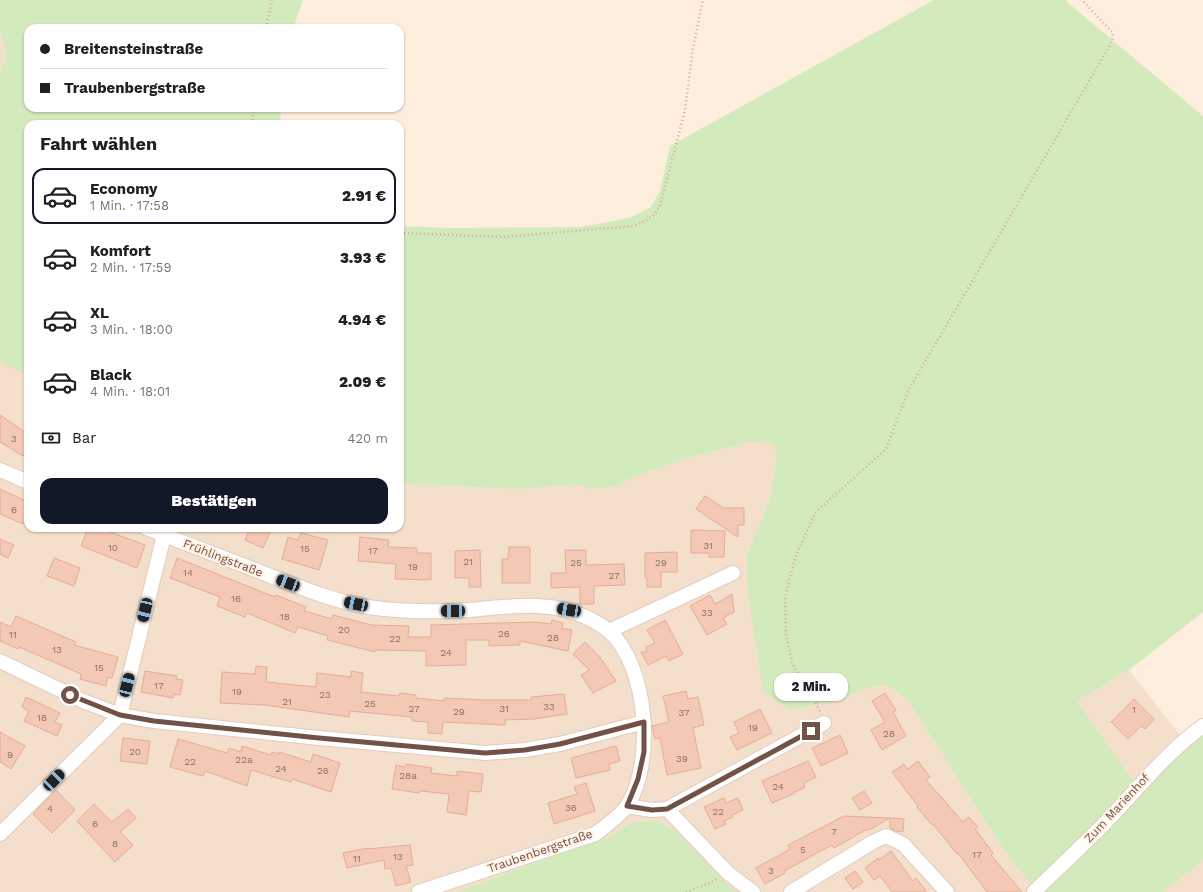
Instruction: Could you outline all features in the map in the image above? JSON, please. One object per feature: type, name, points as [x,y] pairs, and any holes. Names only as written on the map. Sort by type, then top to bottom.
[{"type":"street","points":[[0,470],[24,480]]},
{"type":"street","name":"Frühlingstraße","points":[[156,532],[288,583],[334,599],[354,604],[406,611],[453,611],[539,605],[569,610],[589,618],[609,631],[622,648],[633,671],[640,692],[644,722],[644,752],[638,779],[627,806]]},
{"type":"street","points":[[0,834],[120,715],[164,535]]},
{"type":"street","points":[[609,631],[733,573]]},
{"type":"street","points":[[0,661],[83,701],[120,715],[154,721],[319,738],[485,753],[525,750],[560,744],[644,722]]},
{"type":"street","points":[[627,806],[652,810],[667,809],[824,724]]},
{"type":"street","name":"Zum Marienhof","points":[[1034,892],[1100,828],[1155,768],[1188,737],[1203,726]]},
{"type":"street","name":"Traubenbergstraße","points":[[419,892],[595,834],[610,824],[627,806]]},
{"type":"street","points":[[667,809],[728,873],[753,892]]},
{"type":"street","points":[[791,892],[873,842],[886,836],[903,844],[947,892]]},
{"type":"path","points":[[267,24],[272,0]]},
{"type":"path","points":[[404,233],[502,238],[633,226],[648,220],[654,215],[660,206],[685,110],[693,48],[703,0]]},
{"type":"path","points":[[824,724],[821,713],[792,663],[786,634],[785,598],[795,558],[815,513],[886,449],[908,391],[1109,47],[1113,38],[1112,32],[1082,0]]},
{"type":"path","points":[[686,892],[707,884],[728,873]]},
{"type":"shaded area","points":[[0,32],[7,54],[0,72]]},
{"type":"shaded area","points":[[0,362],[24,374],[24,532],[404,532],[404,484],[518,489],[580,485],[589,489],[618,487],[629,479],[684,459],[751,442],[767,441],[775,445],[776,464],[769,502],[747,554],[835,701],[868,688],[887,685],[907,699],[1002,847],[1038,892],[737,892],[630,823],[608,837],[456,892],[0,892]]},
{"type":"shaded area","points":[[1129,670],[1180,735],[1134,783],[1133,777],[1129,775],[1077,701]]},
{"type":"shaded area","points":[[1203,861],[1203,892],[1163,892]]},
{"type":"green space","points":[[0,0],[303,0],[294,24],[24,24],[24,112],[281,112],[280,120],[24,120],[24,374],[0,362],[0,72],[7,54],[0,32]]},
{"type":"green space","points":[[934,0],[1067,0],[1067,2],[1203,116],[1203,612],[1129,670],[1077,701],[1129,775],[1133,777],[1134,783],[1040,882],[1032,886],[1002,847],[907,699],[887,685],[868,688],[835,701],[790,710],[763,692],[747,584],[747,554],[769,502],[776,464],[775,445],[767,441],[751,442],[684,459],[629,479],[618,487],[589,489],[580,485],[518,489],[404,484],[404,226],[449,228],[581,227],[629,218],[651,207],[660,191],[670,146]]},
{"type":"green space","points":[[1203,735],[1203,861],[1163,892],[1044,892],[1102,836],[1188,746]]},
{"type":"green space","points":[[658,821],[676,831],[731,888],[737,892],[456,892],[608,837],[630,823]]},
{"type":"building","points":[[0,415],[24,431],[24,455],[23,456],[0,442]]},
{"type":"building","points":[[0,489],[24,500],[23,524],[0,514]]},
{"type":"building","points":[[705,496],[724,508],[744,508],[744,525],[738,525],[738,537],[696,509]]},
{"type":"building","points":[[691,530],[725,531],[724,557],[709,557],[709,553],[691,553]]},
{"type":"building","points":[[86,532],[110,532],[145,545],[137,568],[81,546]]},
{"type":"building","points":[[248,532],[270,532],[263,548],[245,540]]},
{"type":"building","points":[[301,533],[328,540],[319,570],[282,559],[288,537],[298,540]]},
{"type":"building","points":[[360,537],[389,540],[388,547],[417,548],[417,553],[431,553],[431,580],[395,579],[396,564],[358,561]]},
{"type":"building","points":[[0,539],[14,545],[8,558],[0,554]]},
{"type":"building","points":[[509,547],[530,547],[530,583],[502,583],[502,559],[508,559]]},
{"type":"building","points":[[480,550],[481,587],[469,587],[469,578],[455,578],[455,551]]},
{"type":"building","points":[[565,550],[586,550],[586,565],[624,564],[625,585],[594,586],[594,604],[580,604],[580,587],[551,588],[551,573],[566,573]]},
{"type":"building","points":[[677,552],[677,572],[661,572],[661,587],[647,587],[647,578],[645,578],[645,553]]},
{"type":"building","points":[[54,558],[80,568],[74,586],[47,576]]},
{"type":"building","points":[[177,558],[275,597],[276,595],[306,607],[304,611],[332,619],[333,615],[371,625],[409,626],[408,637],[431,637],[431,625],[534,622],[551,624],[552,620],[563,623],[562,628],[572,630],[568,651],[520,641],[520,645],[489,646],[489,640],[466,640],[466,665],[426,666],[426,651],[375,650],[375,652],[327,640],[328,636],[298,627],[295,633],[247,613],[245,617],[217,606],[220,597],[170,578]]},
{"type":"building","points":[[732,594],[734,612],[723,618],[727,624],[707,635],[690,606],[710,595],[715,604]]},
{"type":"building","points":[[16,616],[76,642],[74,645],[118,657],[112,678],[108,677],[106,686],[80,679],[81,674],[19,647],[18,649],[0,641],[0,622],[11,627]]},
{"type":"building","points":[[665,620],[683,654],[669,661],[666,656],[648,665],[641,652],[646,652],[646,647],[655,643],[647,630]]},
{"type":"building","points":[[585,642],[599,656],[616,681],[593,693],[581,675],[589,670],[573,654]]},
{"type":"building","points":[[256,666],[267,667],[266,682],[316,687],[317,673],[351,677],[351,671],[363,673],[361,692],[399,696],[400,693],[416,695],[416,698],[444,701],[444,698],[531,700],[531,697],[564,694],[567,714],[534,719],[505,720],[505,725],[443,722],[442,734],[428,733],[428,722],[412,721],[412,717],[350,711],[349,717],[265,705],[220,703],[222,672],[255,674]]},
{"type":"building","points":[[145,671],[177,676],[176,679],[183,680],[180,695],[174,694],[173,698],[141,692]]},
{"type":"building","points":[[686,691],[688,699],[698,697],[704,725],[693,728],[701,768],[667,775],[660,738],[655,739],[652,726],[669,722],[663,696]]},
{"type":"building","points":[[885,693],[896,710],[893,712],[906,736],[882,750],[871,730],[885,722],[872,701]]},
{"type":"building","points":[[26,697],[60,713],[55,722],[62,725],[57,736],[24,721],[29,711],[22,707]]},
{"type":"building","points":[[1134,699],[1154,719],[1145,729],[1141,726],[1128,739],[1111,722]]},
{"type":"building","points":[[760,709],[772,733],[737,750],[730,737],[739,733],[734,722]]},
{"type":"building","points":[[0,732],[25,746],[11,769],[0,762]]},
{"type":"building","points":[[840,735],[848,753],[821,766],[812,748]]},
{"type":"building","points":[[123,738],[150,741],[147,764],[120,761]]},
{"type":"building","points":[[178,739],[227,753],[229,748],[241,752],[242,746],[271,755],[272,752],[279,754],[279,752],[311,762],[313,754],[340,763],[331,792],[292,779],[291,782],[251,770],[247,786],[205,771],[203,776],[170,767]]},
{"type":"building","points":[[616,746],[620,761],[609,764],[610,770],[576,778],[571,758]]},
{"type":"building","points":[[808,761],[816,777],[804,783],[805,787],[795,793],[772,803],[762,781]]},
{"type":"building","points":[[918,761],[930,777],[926,780],[963,822],[969,817],[978,827],[975,829],[993,853],[991,855],[1022,892],[987,892],[958,853],[957,854],[917,807],[918,806],[892,772],[904,764],[908,769]]},
{"type":"building","points":[[406,764],[432,768],[431,773],[457,776],[457,771],[483,774],[481,792],[469,791],[466,815],[447,812],[449,794],[420,791],[419,793],[392,789],[396,765],[405,767]]},
{"type":"building","points":[[586,783],[595,811],[554,824],[548,803],[577,794],[574,787]]},
{"type":"building","points":[[56,790],[75,810],[52,833],[33,814]]},
{"type":"building","points":[[864,791],[872,803],[860,810],[852,798]]},
{"type":"building","points":[[724,798],[726,803],[738,798],[743,810],[724,821],[726,824],[715,829],[704,807]]},
{"type":"building","points":[[94,804],[112,822],[128,809],[136,818],[120,832],[133,845],[115,862],[77,821]]},
{"type":"building","points":[[844,816],[890,818],[834,848],[832,845],[784,871],[785,873],[765,884],[756,868],[790,849],[788,845]]},
{"type":"building","points":[[890,818],[904,819],[903,832],[890,828]]},
{"type":"building","points":[[410,845],[413,865],[406,866],[411,882],[396,886],[391,868],[385,869],[384,860],[347,868],[343,853],[367,848]]},
{"type":"building","points":[[891,851],[913,881],[916,878],[927,892],[892,892],[880,876],[874,880],[865,868],[878,858],[879,860]]},
{"type":"building","points":[[855,871],[863,882],[853,889],[845,878]]},
{"type":"route","points":[[70,695],[120,715],[154,721],[485,753],[525,750],[560,744],[644,722],[644,752],[638,779],[627,806],[652,810],[667,809],[811,731]]}]
